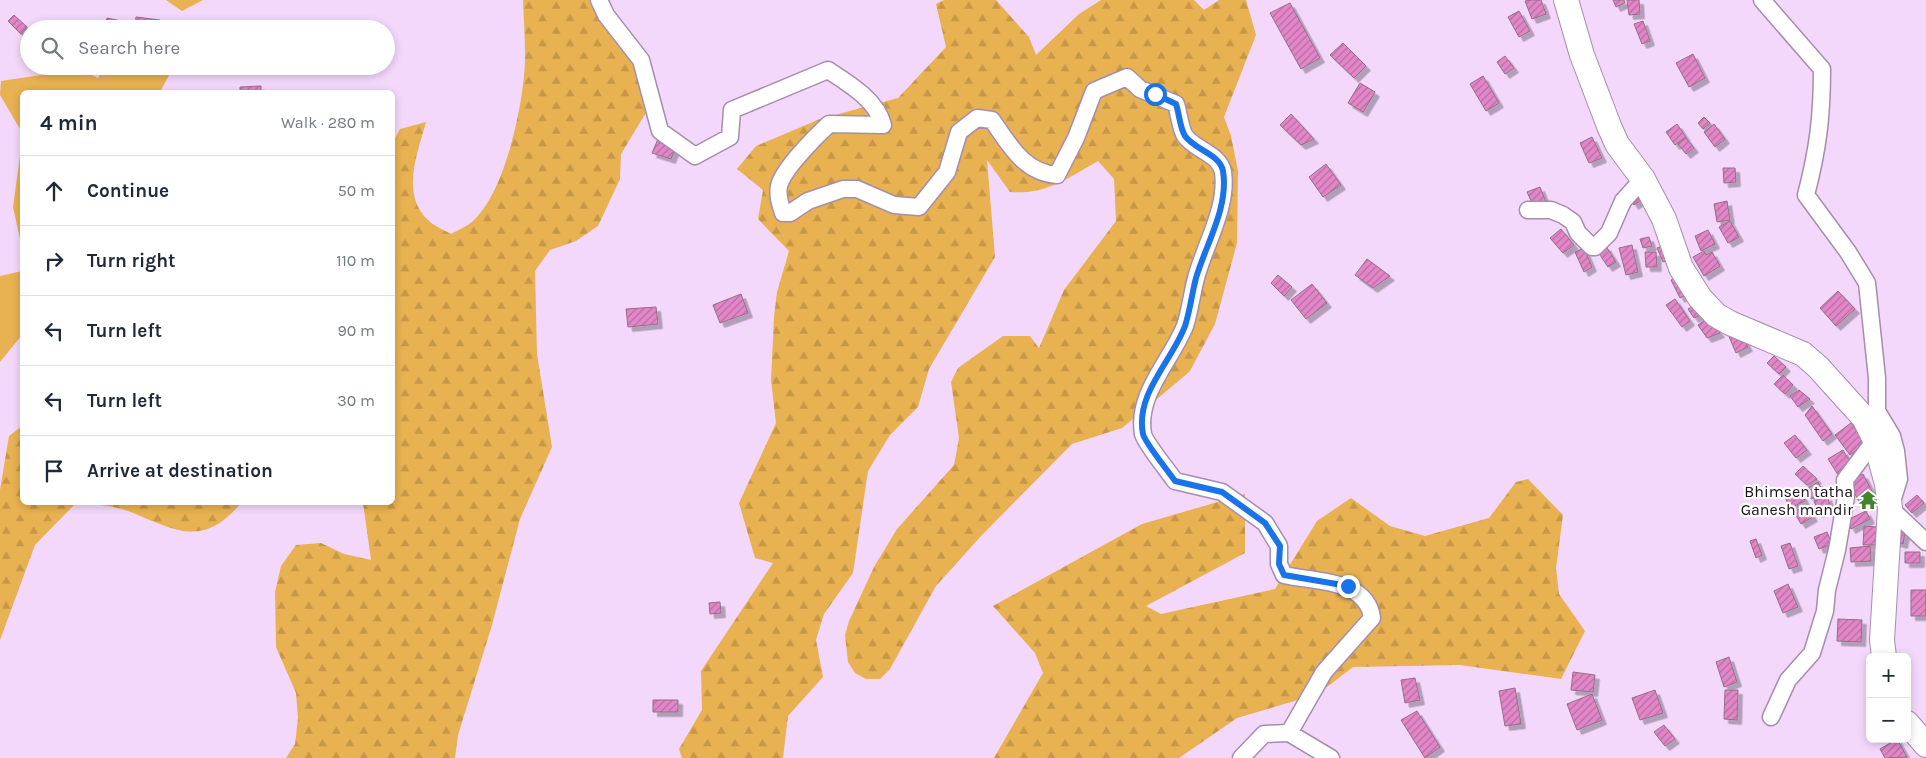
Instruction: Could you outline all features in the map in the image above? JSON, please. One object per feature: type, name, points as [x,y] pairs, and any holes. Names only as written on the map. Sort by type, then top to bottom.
[{"type":"main road","points":[[1566,0],[1582,55],[1608,126],[1617,144],[1643,179],[1664,219],[1680,267],[1700,298],[1716,315],[1730,323],[1803,354],[1818,367],[1864,418],[1875,440],[1887,484],[1890,508],[1883,621],[1884,653]]},
{"type":"main road","points":[[1911,728],[1926,745]]},
{"type":"street","points":[[599,0],[606,15],[641,60],[660,131],[695,156],[730,137],[732,110],[828,70],[848,83],[875,108],[881,116],[883,125],[829,124],[784,174],[779,185],[778,196],[783,213],[790,213],[808,201],[843,189],[857,189],[894,205],[919,207],[947,172],[959,132],[977,118],[992,120],[1022,162],[1037,170],[1057,175],[1076,138],[1094,91],[1127,77],[1140,89],[1176,104],[1184,136],[1196,148],[1213,156],[1223,169],[1223,180],[1216,221],[1196,278],[1185,326],[1150,391],[1143,411],[1143,436],[1175,481],[1222,492],[1265,523],[1280,546],[1279,564],[1284,575],[1348,586],[1361,598],[1371,612],[1372,618],[1324,672],[1289,733]]},
{"type":"street","points":[[1762,0],[1822,69],[1820,133],[1816,158],[1806,195],[1848,252],[1867,283],[1877,378],[1877,411],[1892,436],[1896,451],[1899,480],[1890,508],[1926,542]]},
{"type":"street","points":[[1528,210],[1550,210],[1563,215],[1573,222],[1578,234],[1592,247],[1595,247],[1610,233],[1623,201],[1643,179]]},
{"type":"street","points":[[1771,717],[1788,680],[1812,653],[1825,611],[1827,590],[1838,550],[1846,497],[1845,480],[1875,440]]},
{"type":"street","points":[[1241,758],[1264,734],[1289,733],[1331,758]]},
{"type":"green space","points":[[166,0],[203,0],[182,11]]},
{"type":"green space","points":[[523,0],[595,0],[636,60],[647,111],[621,154],[620,179],[598,226],[576,241],[550,250],[535,271],[537,354],[552,447],[520,519],[492,625],[458,735],[455,758],[286,758],[295,744],[298,718],[296,693],[276,647],[275,592],[281,566],[296,545],[321,543],[344,554],[371,560],[363,505],[395,505],[395,138],[400,129],[426,122],[414,172],[415,198],[420,210],[436,226],[451,234],[466,226],[484,208],[493,193],[507,157],[517,119],[523,85],[525,42]]},
{"type":"green space","points":[[944,0],[996,0],[1029,37],[1036,55],[1079,14],[1101,0],[1194,0],[1204,10],[1219,0],[1246,0],[1256,35],[1224,117],[1231,136],[1238,171],[1237,243],[1215,324],[1190,371],[1122,428],[1072,444],[982,535],[936,586],[890,669],[880,679],[866,679],[855,673],[848,662],[845,635],[849,621],[874,567],[897,529],[954,465],[959,438],[951,382],[958,368],[1003,336],[1030,336],[1039,348],[1064,290],[1116,221],[1114,179],[1098,161],[1046,188],[1035,191],[1010,192],[987,160],[995,257],[929,369],[918,407],[890,435],[868,471],[853,573],[824,614],[816,640],[823,677],[788,716],[783,758],[682,758],[679,749],[702,710],[701,671],[773,563],[755,558],[739,503],[776,423],[771,380],[774,317],[777,292],[789,251],[758,219],[763,190],[737,169],[756,146],[820,119],[898,98],[946,47],[936,4]]},
{"type":"green space","points":[[41,75],[92,75],[98,78],[100,75],[169,75],[161,90],[20,90],[20,129],[0,95],[1,81]]},
{"type":"green space","points":[[20,156],[20,239],[13,207]]},
{"type":"green space","points":[[20,271],[20,337],[0,362],[0,276]]},
{"type":"green space","points":[[20,428],[20,505],[74,505],[35,545],[0,640],[0,490],[9,436]]},
{"type":"green space","points":[[1528,479],[1563,515],[1556,568],[1559,594],[1585,631],[1561,679],[1460,665],[1353,667],[1323,690],[1308,697],[1237,718],[1179,758],[994,758],[1043,673],[1035,653],[993,606],[1142,524],[1245,494],[1245,553],[1146,606],[1161,614],[1275,589],[1317,521],[1351,498],[1390,526],[1425,536],[1489,518],[1516,482]]},
{"type":"green space","points":[[95,505],[239,505],[227,518],[213,527],[200,531],[174,529],[115,507]]},
{"type":"building","points":[[1541,0],[1546,14],[1532,19],[1525,1]]},
{"type":"building","points":[[1613,0],[1624,0],[1625,3],[1616,7]]},
{"type":"building","points":[[1627,0],[1639,0],[1640,14],[1629,15]]},
{"type":"building","points":[[1290,3],[1320,58],[1301,69],[1270,13]]},
{"type":"building","points":[[1519,11],[1530,31],[1519,37],[1508,17]]},
{"type":"building","points":[[14,15],[20,21],[20,33],[8,21]]},
{"type":"building","points":[[136,17],[160,20],[136,20]]},
{"type":"building","points":[[1643,21],[1650,41],[1642,44],[1634,24]]},
{"type":"building","points":[[1343,43],[1366,66],[1354,78],[1330,55]]},
{"type":"building","points":[[1693,54],[1705,78],[1689,87],[1676,63]]},
{"type":"building","points":[[1505,56],[1514,68],[1505,74],[1497,62]]},
{"type":"building","points":[[1483,76],[1499,103],[1486,111],[1470,84]]},
{"type":"building","points":[[1360,83],[1375,92],[1363,112],[1348,103]]},
{"type":"building","points":[[261,86],[261,90],[240,90],[240,87]]},
{"type":"building","points":[[1291,114],[1314,139],[1301,145],[1280,125]]},
{"type":"building","points":[[1704,117],[1710,123],[1703,129],[1698,123]]},
{"type":"building","points":[[1677,124],[1686,137],[1675,145],[1666,132]]},
{"type":"building","points":[[1714,124],[1725,139],[1715,147],[1704,132]]},
{"type":"building","points":[[1592,137],[1602,158],[1589,163],[1580,143]]},
{"type":"building","points":[[1686,138],[1694,148],[1686,154],[1678,144]]},
{"type":"building","points":[[658,139],[676,146],[671,159],[652,153]]},
{"type":"building","points":[[1326,164],[1341,185],[1323,197],[1309,177]]},
{"type":"building","points":[[1723,168],[1735,168],[1736,182],[1724,183]]},
{"type":"building","points":[[1540,187],[1546,202],[1534,207],[1527,192]]},
{"type":"building","points":[[1639,190],[1645,197],[1634,205],[1629,197]]},
{"type":"building","points":[[1727,201],[1730,220],[1717,222],[1714,204]]},
{"type":"building","points":[[1730,221],[1739,237],[1728,243],[1719,227]]},
{"type":"building","points":[[1561,229],[1574,245],[1563,253],[1550,238]]},
{"type":"building","points":[[1708,230],[1715,244],[1701,251],[1695,236]]},
{"type":"building","points":[[1649,237],[1652,246],[1643,248],[1640,239]]},
{"type":"building","points":[[1667,244],[1673,258],[1663,262],[1657,248]]},
{"type":"building","points":[[1632,245],[1638,272],[1626,275],[1619,248]]},
{"type":"building","points":[[1606,246],[1616,262],[1608,267],[1598,252]]},
{"type":"building","points":[[1584,248],[1592,267],[1584,272],[1575,252]]},
{"type":"building","points":[[1704,251],[1706,255],[1712,252],[1720,266],[1704,276],[1693,257]]},
{"type":"building","points":[[1645,252],[1656,252],[1657,267],[1646,267]]},
{"type":"building","points":[[1367,259],[1390,276],[1373,288],[1355,275]]},
{"type":"building","points":[[1278,275],[1292,287],[1284,296],[1271,283]]},
{"type":"building","points":[[1680,276],[1689,293],[1680,298],[1671,280]]},
{"type":"building","points":[[1312,284],[1327,303],[1306,319],[1291,300]]},
{"type":"building","points":[[1838,291],[1855,309],[1836,326],[1820,308]]},
{"type":"building","points":[[741,294],[748,313],[720,323],[713,305]]},
{"type":"building","points":[[1675,299],[1690,321],[1682,327],[1666,305]]},
{"type":"building","points":[[1699,303],[1704,313],[1694,318],[1688,309]]},
{"type":"building","points":[[656,307],[658,324],[628,327],[626,309]]},
{"type":"building","points":[[1708,318],[1720,333],[1707,338],[1698,325]]},
{"type":"building","points":[[1739,329],[1748,347],[1736,353],[1728,334]]},
{"type":"building","points":[[1774,356],[1786,367],[1779,374],[1767,363]]},
{"type":"building","points":[[1783,375],[1793,385],[1785,394],[1774,384]]},
{"type":"building","points":[[1799,390],[1810,399],[1798,407],[1790,396]]},
{"type":"building","points":[[1812,406],[1832,434],[1823,441],[1805,415]]},
{"type":"building","points":[[1851,423],[1866,443],[1850,455],[1835,435]]},
{"type":"building","points":[[1795,435],[1807,450],[1796,458],[1784,443]]},
{"type":"building","points":[[1843,450],[1854,469],[1840,478],[1828,459]]},
{"type":"building","points":[[1803,466],[1817,479],[1807,485],[1795,474]]},
{"type":"building","points":[[1863,474],[1874,495],[1860,503],[1848,482]]},
{"type":"building","points":[[1818,482],[1824,493],[1811,499],[1806,489]]},
{"type":"building","points":[[1800,490],[1805,501],[1790,508],[1785,497]]},
{"type":"building","points":[[1917,495],[1924,503],[1912,513],[1905,505]]},
{"type":"building","points":[[1827,496],[1831,508],[1819,513],[1814,501]]},
{"type":"building","points":[[1806,505],[1813,517],[1801,524],[1794,512]]},
{"type":"building","points":[[1866,511],[1870,519],[1851,529],[1847,520]]},
{"type":"building","points":[[1864,526],[1877,527],[1876,545],[1863,545]]},
{"type":"building","points":[[1893,530],[1905,533],[1903,544],[1891,541]]},
{"type":"building","points":[[1827,532],[1832,544],[1819,549],[1814,537]]},
{"type":"building","points":[[1756,539],[1762,555],[1756,558],[1750,541]]},
{"type":"building","points":[[1790,543],[1798,566],[1789,569],[1781,546]]},
{"type":"building","points":[[1870,546],[1871,561],[1851,562],[1850,548]]},
{"type":"building","points":[[1905,552],[1920,552],[1920,563],[1905,563]]},
{"type":"building","points":[[1788,584],[1798,607],[1783,613],[1774,591]]},
{"type":"building","points":[[1911,590],[1926,590],[1926,616],[1911,616]]},
{"type":"building","points":[[720,602],[721,613],[710,614],[709,603]]},
{"type":"building","points":[[1838,619],[1862,620],[1861,642],[1837,641]]},
{"type":"building","points":[[1729,657],[1737,682],[1724,687],[1716,662]]},
{"type":"building","points":[[1573,672],[1595,675],[1593,692],[1571,690]]},
{"type":"building","points":[[1415,678],[1420,700],[1405,703],[1401,680]]},
{"type":"building","points":[[1515,688],[1521,724],[1505,726],[1499,691]]},
{"type":"building","points":[[1655,690],[1663,713],[1640,720],[1632,698]]},
{"type":"building","points":[[1725,690],[1738,690],[1737,720],[1724,719]]},
{"type":"building","points":[[1592,694],[1602,720],[1577,730],[1567,704]]},
{"type":"building","points":[[653,700],[678,700],[678,712],[653,712]]},
{"type":"building","points":[[1417,711],[1440,747],[1425,758],[1401,720]]},
{"type":"building","points":[[1664,725],[1675,739],[1665,746],[1654,732]]},
{"type":"building","points":[[1890,743],[1899,743],[1907,757],[1885,758],[1880,749]]},
{"type":"place","name":"Bhimsen tatha Ganesh mandir","points":[[1868,500]]},
{"type":"route","points":[[1155,94],[1176,104],[1184,136],[1196,148],[1213,156],[1223,169],[1223,180],[1221,202],[1196,278],[1185,326],[1150,391],[1143,411],[1143,436],[1175,481],[1222,492],[1265,523],[1280,546],[1279,564],[1284,575],[1303,580],[1319,580],[1348,586]]}]
